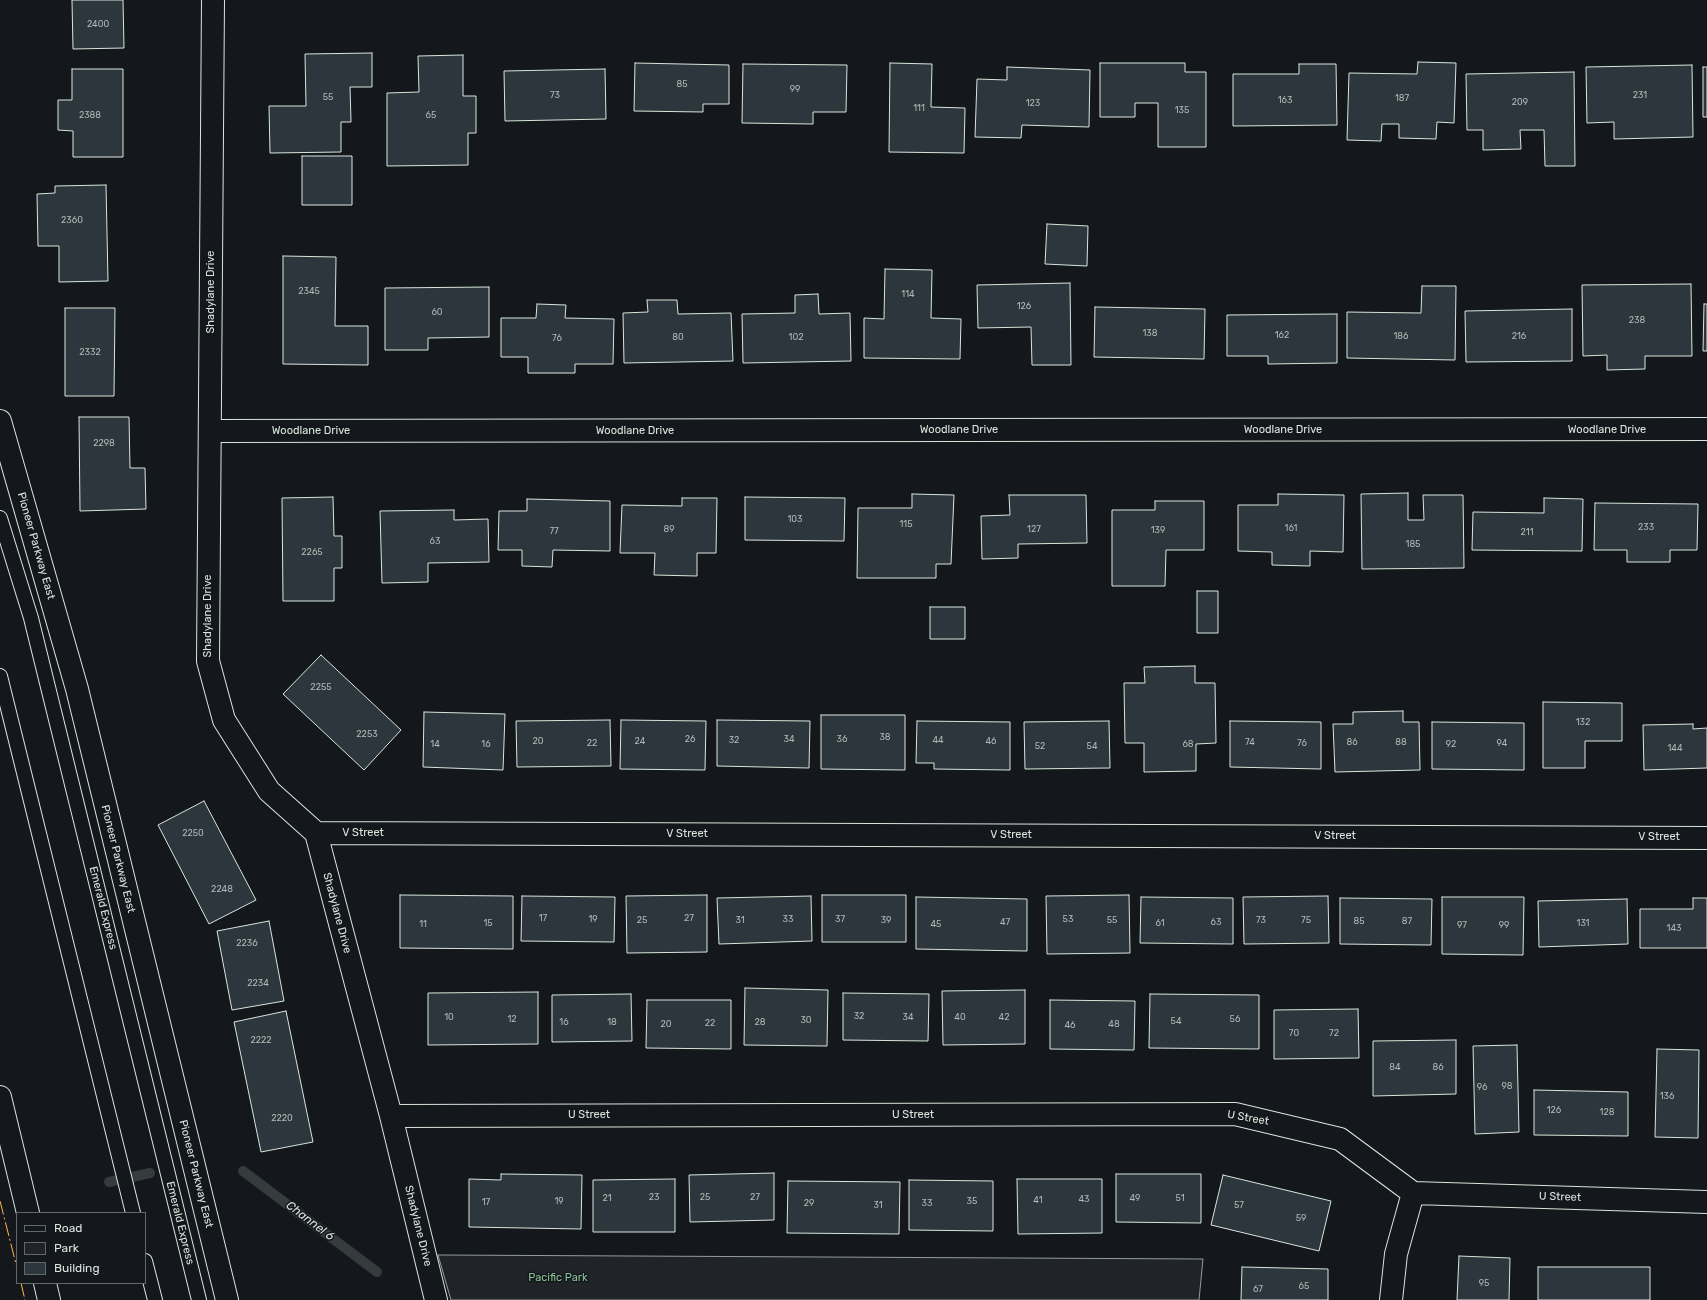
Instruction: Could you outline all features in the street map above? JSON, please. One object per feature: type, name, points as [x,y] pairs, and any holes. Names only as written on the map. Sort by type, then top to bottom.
[{"type":"street","name":"Shadylane Drive","points":[[213,0],[208,661],[224,720],[269,791],[316,833],[391,1116],[436,1300]]},
{"type":"street","name":"Pioneer Parkway East","points":[[0,421],[77,689],[227,1300]]},
{"type":"street","name":"Woodlane Drive","points":[[210,431],[1707,429]]},
{"type":"street","name":"V Street","points":[[316,833],[1707,838]]},
{"type":"street","points":[[0,1097],[28,1212]]},
{"type":"street","name":"U Street","points":[[391,1116],[1235,1114],[1340,1139],[1414,1193],[1707,1202]]},
{"type":"street","points":[[1391,1300],[1396,1254],[1414,1193]]},
{"type":"street","points":[[45,1284],[50,1300]]},
{"type":"lane","name":"Emerald Express","points":[[0,518],[32,618],[199,1300]]},
{"type":"lane","points":[[0,676],[132,1210]]},
{"type":"lane","points":[[146,1265],[154,1300]]},
{"type":"green space","name":"Pacific Park","points":[[438,1255],[1203,1259],[1199,1300],[451,1300]]},
{"type":"building","points":[[72,0],[123,0],[124,48],[73,49]]},
{"type":"building","points":[[372,53],[372,87],[350,87],[351,122],[341,122],[341,152],[270,153],[269,106],[306,106],[305,54]]},
{"type":"building","points":[[463,55],[463,96],[476,96],[476,133],[468,133],[468,165],[387,166],[387,93],[419,92],[418,56]]},
{"type":"building","points":[[1418,62],[1456,63],[1454,123],[1437,122],[1436,139],[1399,138],[1399,124],[1382,124],[1381,141],[1347,140],[1349,73],[1417,74]]},
{"type":"building","points":[[635,63],[729,65],[729,104],[703,104],[703,112],[634,111]]},
{"type":"building","points":[[890,63],[932,64],[931,107],[965,108],[964,153],[889,152]]},
{"type":"building","points":[[1100,63],[1185,63],[1185,72],[1206,72],[1206,147],[1158,147],[1158,103],[1135,103],[1135,117],[1100,117]]},
{"type":"building","points":[[743,64],[847,65],[846,112],[813,112],[813,124],[742,123]]},
{"type":"building","points":[[1299,64],[1336,64],[1337,125],[1233,126],[1233,74],[1299,74]]},
{"type":"building","points":[[1692,65],[1693,137],[1614,139],[1614,122],[1587,123],[1586,67]]},
{"type":"building","points":[[1007,67],[1090,70],[1089,127],[1022,125],[1021,138],[975,137],[977,79],[1007,80]]},
{"type":"building","points":[[1703,67],[1707,67],[1707,117],[1703,117]]},
{"type":"building","points":[[72,69],[123,69],[123,157],[73,157],[73,131],[58,130],[58,100],[72,100]]},
{"type":"building","points":[[605,69],[606,119],[505,121],[504,71]]},
{"type":"building","points":[[1574,72],[1575,166],[1545,166],[1544,130],[1520,130],[1521,149],[1483,150],[1483,130],[1467,130],[1466,74]]},
{"type":"building","points":[[302,156],[352,156],[352,205],[302,205]]},
{"type":"building","points":[[106,185],[108,281],[59,282],[59,246],[38,246],[37,194],[55,193],[55,186]]},
{"type":"building","points":[[1047,224],[1088,226],[1087,266],[1045,264]]},
{"type":"building","points":[[283,256],[336,257],[335,326],[368,326],[368,365],[283,364]]},
{"type":"building","points":[[885,269],[932,270],[931,318],[961,319],[960,359],[864,358],[864,318],[884,319]]},
{"type":"building","points":[[1070,283],[1071,365],[1032,365],[1031,327],[978,328],[977,285]]},
{"type":"building","points":[[1691,284],[1692,356],[1645,356],[1645,369],[1607,370],[1607,355],[1583,356],[1582,285]]},
{"type":"building","points":[[1422,286],[1456,286],[1455,360],[1347,358],[1347,312],[1421,313]]},
{"type":"building","points":[[489,287],[489,337],[428,338],[428,350],[385,350],[385,288]]},
{"type":"building","points":[[818,294],[819,314],[850,313],[851,361],[743,363],[742,314],[795,313],[795,295]]},
{"type":"building","points":[[647,300],[677,300],[678,314],[731,313],[733,361],[624,363],[623,313],[648,312]]},
{"type":"building","points":[[537,304],[566,305],[565,318],[614,319],[613,364],[575,364],[575,373],[528,373],[528,357],[501,357],[501,318],[536,318]]},
{"type":"building","points":[[1704,304],[1707,304],[1707,351],[1703,351]]},
{"type":"building","points":[[1095,307],[1205,309],[1204,359],[1094,357]]},
{"type":"building","points":[[65,308],[115,308],[114,396],[65,396]]},
{"type":"building","points":[[1572,309],[1572,361],[1466,362],[1465,311]]},
{"type":"building","points":[[1337,314],[1337,363],[1268,364],[1268,356],[1227,356],[1227,315]]},
{"type":"building","points":[[79,417],[129,417],[130,468],[145,468],[146,509],[80,511]]},
{"type":"building","points":[[1408,493],[1408,520],[1424,520],[1423,495],[1463,495],[1464,568],[1362,569],[1361,494]]},
{"type":"building","points":[[912,494],[954,495],[951,564],[936,564],[936,578],[857,578],[858,508],[912,508]]},
{"type":"building","points":[[1278,494],[1344,495],[1343,552],[1310,551],[1310,566],[1272,565],[1272,552],[1238,551],[1238,505],[1278,505]]},
{"type":"building","points":[[1009,495],[1086,495],[1087,543],[1018,544],[1018,558],[982,559],[981,516],[1010,515]]},
{"type":"building","points":[[333,497],[334,536],[342,536],[342,568],[334,568],[334,601],[283,601],[282,498]]},
{"type":"building","points":[[745,497],[845,498],[844,541],[745,540]]},
{"type":"building","points":[[682,498],[717,498],[716,553],[697,553],[697,576],[654,575],[655,553],[620,553],[622,505],[682,506]]},
{"type":"building","points":[[1544,498],[1583,499],[1582,551],[1472,550],[1473,512],[1544,513]]},
{"type":"building","points":[[527,499],[610,501],[610,551],[553,550],[552,567],[522,566],[522,550],[498,550],[499,511],[527,511]]},
{"type":"building","points":[[1155,501],[1204,501],[1204,550],[1166,550],[1165,586],[1112,586],[1112,510],[1155,510]]},
{"type":"building","points":[[1595,503],[1698,504],[1697,550],[1670,550],[1670,562],[1627,562],[1627,550],[1594,550]]},
{"type":"building","points":[[454,510],[454,520],[488,519],[489,562],[428,563],[428,582],[382,583],[380,511]]},
{"type":"building","points":[[1197,591],[1218,591],[1218,633],[1197,633]]},
{"type":"building","points":[[930,607],[965,607],[965,639],[930,639]]},
{"type":"building","points":[[321,655],[401,730],[364,770],[283,694]]},
{"type":"building","points":[[1195,666],[1195,683],[1215,683],[1216,743],[1196,744],[1196,771],[1144,772],[1144,743],[1125,743],[1124,683],[1145,683],[1144,667]]},
{"type":"building","points":[[1543,702],[1622,703],[1622,741],[1585,741],[1585,768],[1543,768]]},
{"type":"building","points":[[1403,711],[1403,722],[1419,722],[1420,770],[1335,772],[1333,724],[1353,724],[1353,712]]},
{"type":"building","points":[[424,712],[505,714],[503,770],[423,767]]},
{"type":"building","points":[[821,715],[905,715],[905,770],[821,769]]},
{"type":"building","points":[[610,720],[611,766],[517,767],[516,721]]},
{"type":"building","points":[[621,720],[706,721],[705,770],[620,769]]},
{"type":"building","points":[[717,720],[810,721],[809,768],[717,766]]},
{"type":"building","points":[[917,721],[1010,722],[1010,770],[934,769],[934,763],[916,763]]},
{"type":"building","points":[[1109,721],[1110,768],[1025,769],[1024,722]]},
{"type":"building","points":[[1230,721],[1321,722],[1321,769],[1230,767]]},
{"type":"building","points":[[1432,722],[1524,723],[1524,770],[1432,769]]},
{"type":"building","points":[[1693,724],[1693,729],[1707,728],[1707,768],[1644,770],[1643,725]]},
{"type":"building","points":[[204,801],[256,900],[209,924],[158,825]]},
{"type":"building","points":[[400,895],[513,896],[513,949],[400,948]]},
{"type":"building","points":[[707,895],[707,952],[627,953],[626,896]]},
{"type":"building","points":[[822,895],[906,895],[906,942],[822,942]]},
{"type":"building","points":[[1129,895],[1130,953],[1047,954],[1046,896]]},
{"type":"building","points":[[522,896],[615,897],[614,942],[521,941]]},
{"type":"building","points":[[811,896],[812,941],[719,944],[717,898]]},
{"type":"building","points":[[1328,896],[1329,943],[1244,944],[1243,897]]},
{"type":"building","points":[[916,897],[1027,899],[1027,951],[916,949]]},
{"type":"building","points":[[1141,897],[1233,898],[1233,944],[1140,943]]},
{"type":"building","points":[[1442,897],[1524,897],[1523,955],[1442,954]]},
{"type":"building","points":[[1340,898],[1432,899],[1431,945],[1340,944]]},
{"type":"building","points":[[1693,898],[1707,898],[1707,948],[1640,948],[1640,909],[1693,909]]},
{"type":"building","points":[[1627,899],[1628,944],[1539,947],[1538,901]]},
{"type":"building","points":[[269,921],[284,1001],[232,1010],[217,931]]},
{"type":"building","points":[[745,988],[828,990],[827,1046],[744,1045]]},
{"type":"building","points":[[1025,990],[1025,1044],[943,1045],[942,991]]},
{"type":"building","points":[[538,992],[538,1044],[428,1045],[428,993]]},
{"type":"building","points":[[843,993],[929,994],[928,1041],[843,1040]]},
{"type":"building","points":[[631,994],[632,1041],[552,1042],[552,995]]},
{"type":"building","points":[[1150,994],[1259,995],[1259,1049],[1149,1048]]},
{"type":"building","points":[[647,1000],[731,1000],[731,1049],[646,1048]]},
{"type":"building","points":[[1050,1000],[1135,1001],[1134,1050],[1050,1049]]},
{"type":"building","points":[[1358,1009],[1359,1058],[1274,1059],[1274,1010]]},
{"type":"building","points":[[286,1011],[313,1142],[261,1152],[234,1022]]},
{"type":"building","points":[[1456,1040],[1456,1094],[1373,1096],[1373,1041]]},
{"type":"building","points":[[1517,1045],[1519,1132],[1475,1134],[1473,1046]]},
{"type":"building","points":[[1657,1049],[1699,1050],[1698,1138],[1655,1137]]},
{"type":"building","points":[[1534,1090],[1628,1092],[1628,1136],[1534,1135]]},
{"type":"building","points":[[774,1173],[774,1220],[690,1222],[689,1175]]},
{"type":"building","points":[[501,1174],[582,1175],[581,1229],[469,1227],[469,1179],[501,1180]]},
{"type":"building","points":[[1116,1174],[1201,1174],[1201,1223],[1116,1222]]},
{"type":"building","points":[[1223,1175],[1331,1201],[1319,1251],[1211,1225]]},
{"type":"building","points":[[675,1179],[675,1232],[593,1232],[593,1180]]},
{"type":"building","points":[[1017,1179],[1102,1179],[1102,1233],[1018,1234]]},
{"type":"building","points":[[909,1180],[993,1181],[993,1231],[909,1230]]},
{"type":"building","points":[[788,1181],[900,1182],[899,1234],[787,1233]]},
{"type":"building","points":[[1459,1256],[1510,1258],[1509,1300],[1457,1300]]},
{"type":"building","points":[[1242,1267],[1328,1269],[1328,1300],[1241,1300]]},
{"type":"building","points":[[1538,1267],[1650,1267],[1650,1300],[1538,1300]]},
{"type":"waterway","name":"Channel 6","points":[[243,1171],[377,1272]]},
{"type":"waterway","name":"Channel 6","points":[[109,1182],[150,1173]]},
{"type":"power","points":[[0,1201],[16,1264]]},
{"type":"power","points":[[21,1284],[25,1300]]}]
